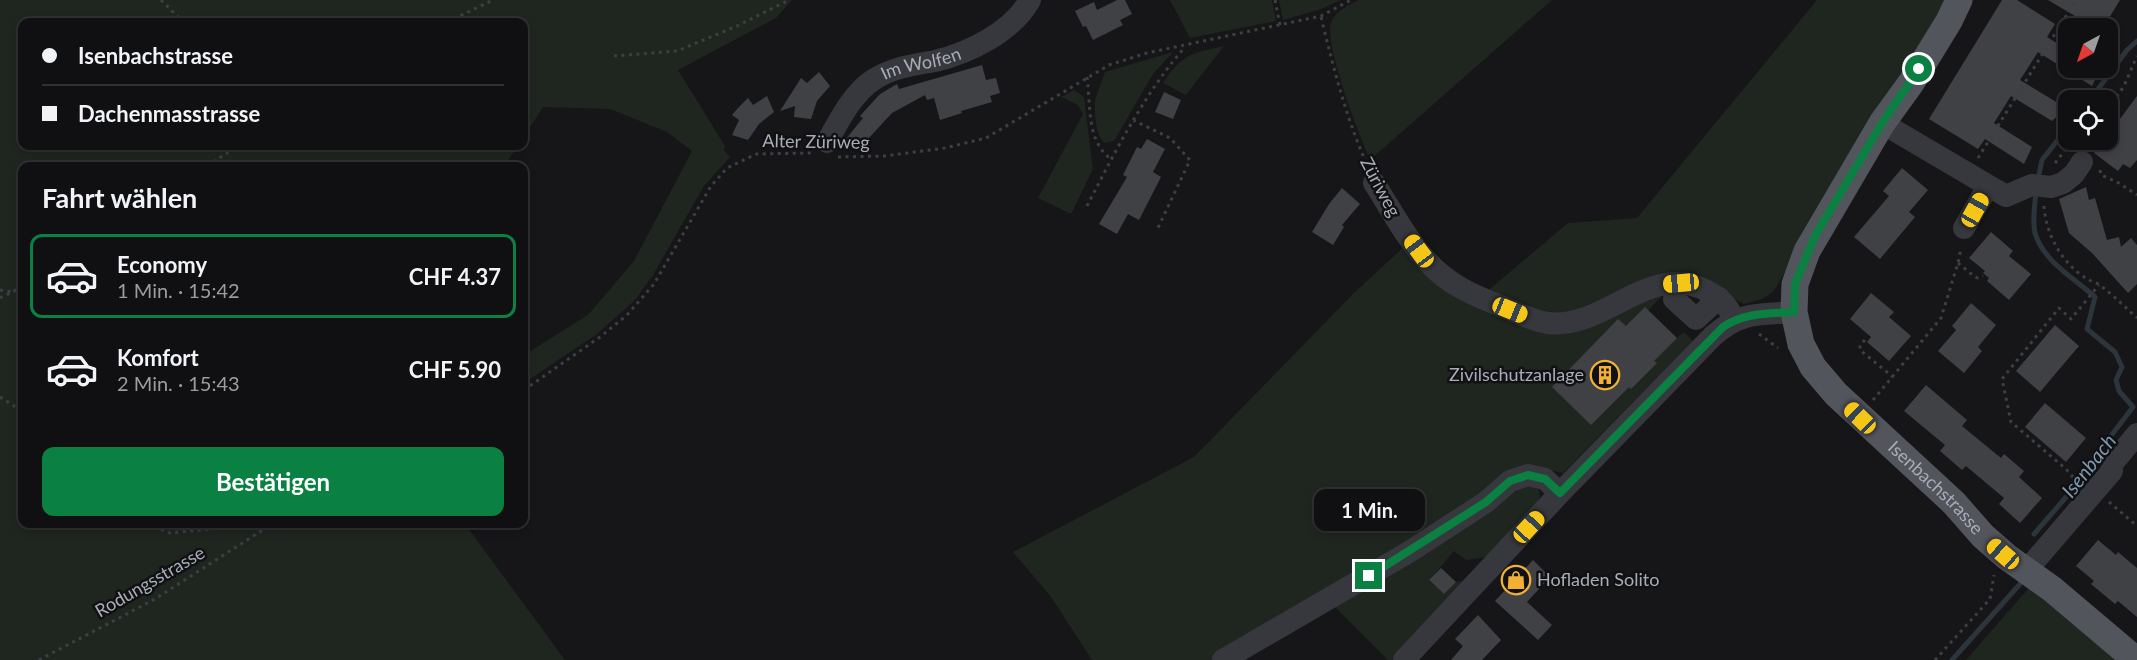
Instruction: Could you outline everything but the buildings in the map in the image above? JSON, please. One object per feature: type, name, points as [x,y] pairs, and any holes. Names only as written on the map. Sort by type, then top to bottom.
[{"type":"main road","name":"Isenbachstrasse","points":[[1959,0],[1911,83],[1882,123],[1807,251],[1795,284],[1794,312],[1801,344],[1813,367],[1836,394],[1954,503],[1983,536],[2136,660]]},
{"type":"street","name":"Im Wolfen","points":[[827,151],[858,93],[871,81],[901,67],[954,56],[976,46],[1012,21],[1030,0]]},
{"type":"street","points":[[1882,123],[2006,196],[2039,185],[2063,183],[2074,174],[2082,162]]},
{"type":"street","name":"Züriweg","points":[[1374,183],[1428,263],[1471,294],[1529,318],[1549,323],[1570,322],[1587,317],[1659,285],[1681,283],[1700,287],[1719,298]]},
{"type":"street","points":[[1964,228],[1988,186]]},
{"type":"street","points":[[1674,299],[1696,319],[1719,298],[1728,306],[1734,320]]},
{"type":"street","points":[[1404,660],[1560,493],[1713,336],[1734,320],[1753,315],[1794,312]]},
{"type":"street","points":[[2017,564],[2112,471],[2112,464],[2137,434]]},
{"type":"street","points":[[1223,660],[1409,552],[1486,502],[1510,481],[1528,475],[1545,479],[1560,493]]},
{"type":"path","points":[[161,0],[179,18]]},
{"type":"path","points":[[455,18],[493,0]]},
{"type":"path","points":[[614,56],[677,51],[737,26],[789,0]]},
{"type":"path","points":[[1275,0],[1280,25]]},
{"type":"path","points":[[1111,159],[1102,153],[1094,138],[1087,77],[1109,65],[1147,53],[1321,16],[1351,0]]},
{"type":"path","points":[[1978,158],[2076,0]]},
{"type":"path","name":"Züriweg","points":[[1321,16],[1336,81],[1349,122],[1374,183]]},
{"type":"path","points":[[1087,206],[1133,120],[1165,70],[1186,46]]},
{"type":"path","points":[[2118,95],[2137,56]]},
{"type":"path","name":"Alter Züriweg","points":[[528,387],[600,337],[627,315],[654,284],[711,186],[727,168],[756,154],[827,151],[844,158],[885,156],[945,148],[986,138],[1087,77]]},
{"type":"path","points":[[1133,120],[1170,138],[1191,160],[1158,228]]},
{"type":"path","points":[[213,162],[232,150]]},
{"type":"path","points":[[2065,150],[2039,185],[2046,224],[2052,240],[2064,259],[2137,318]]},
{"type":"path","points":[[1866,408],[1941,318],[1958,263],[1964,228]]},
{"type":"path","points":[[1958,263],[1975,277],[1983,276]]},
{"type":"path","points":[[2074,479],[2066,469],[2011,422],[2002,379],[2059,308],[2071,319],[2099,285]]},
{"type":"path","points":[[0,298],[18,289]]},
{"type":"path","points":[[0,290],[13,292]]},
{"type":"path","points":[[1865,340],[1860,345],[1860,350],[1893,377]]},
{"type":"path","points":[[0,398],[18,409]]},
{"type":"path","points":[[2101,495],[2137,526]]},
{"type":"path","points":[[157,528],[170,533],[219,528]]},
{"type":"path","name":"Rodungsstrasse","points":[[39,660],[155,599],[266,528]]},
{"type":"path","points":[[1935,660],[1990,600],[1994,573],[2017,564]]},
{"type":"shaded area","points":[[0,0],[792,0],[776,18],[678,70],[730,157],[704,186],[653,275],[635,300],[597,334],[528,380],[528,352],[588,315],[634,261],[692,151],[667,132],[610,109],[543,107],[528,131],[528,18],[18,18],[18,150],[515,150],[507,162],[18,162],[18,528],[468,528],[565,660],[0,660]]},
{"type":"shaded area","points":[[1170,0],[1272,0],[1276,21],[1190,38]]},
{"type":"shaded area","points":[[1279,0],[1341,0],[1321,9],[1283,20]]},
{"type":"shaded area","points":[[1358,0],[1552,0],[1370,160],[1344,91],[1330,34],[1331,23],[1335,15]]},
{"type":"shaded area","points":[[1817,0],[1947,0],[1773,292],[1762,299],[1744,304],[1708,285],[1556,318],[1484,294],[1568,223],[1637,218]]},
{"type":"shaded area","points":[[1224,46],[1186,95],[1163,83],[1182,60],[1196,53]]},
{"type":"shaded area","points":[[1173,52],[1153,74],[1114,141],[1105,143],[1098,130],[1095,106],[1105,72]]},
{"type":"shaded area","points":[[1074,90],[1084,97],[1093,169],[1071,214],[1038,198],[1083,114],[1078,105],[1061,97]]},
{"type":"shaded area","points":[[1408,243],[1530,323],[1663,295],[1645,314],[1669,344],[1684,332],[1693,341],[1563,473],[1531,466],[1213,660],[1092,660],[1051,597],[1013,552],[1194,457],[1354,293]]},
{"type":"shaded area","points":[[1535,485],[1540,497],[1536,504],[1486,557],[1466,560],[1454,551],[1429,581],[1444,594],[1456,582],[1465,580],[1392,660],[1388,660],[1332,604],[1513,487]]},
{"type":"shaded area","points":[[2028,589],[2034,589],[2120,660],[1966,660]]},
{"type":"waterway","name":"Isenbach","points":[[2097,90],[2127,50],[2137,41]]},
{"type":"waterway","name":"Isenbach","points":[[2038,179],[2042,160],[2058,140]]},
{"type":"waterway","name":"Isenbach","points":[[2034,534],[2081,480],[2091,462],[2133,407],[2119,391],[2116,380],[2122,367],[2115,352],[2087,329],[2095,297],[2060,269],[2039,243],[2034,223],[2036,191]]},
{"type":"waterway","points":[[1952,660],[2020,584]]},
{"type":"place","name":"Zivilschutzanlage","points":[[1605,375]]},
{"type":"place","name":"Hofladen Solito","points":[[1516,580]]},
{"type":"route","points":[[1369,576],[1486,502],[1510,481],[1528,475],[1545,479],[1560,493],[1723,327],[1734,320],[1753,315],[1794,312],[1795,284],[1807,251],[1882,123],[1919,69]]}]
